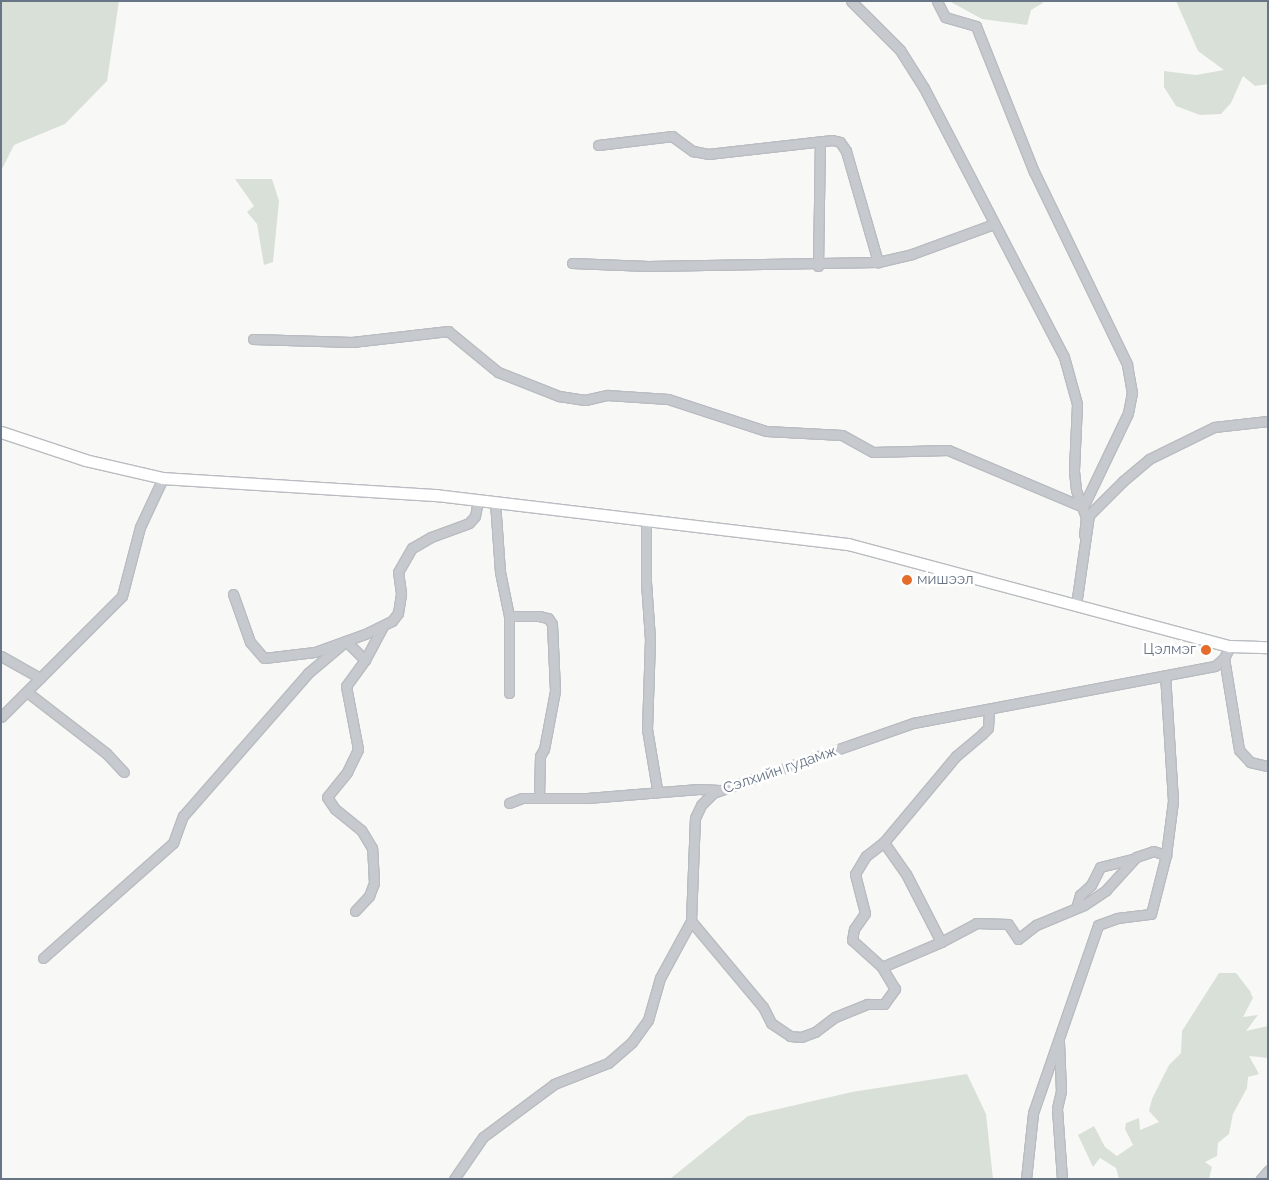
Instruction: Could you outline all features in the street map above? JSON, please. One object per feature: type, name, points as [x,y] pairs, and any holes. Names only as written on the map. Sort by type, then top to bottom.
[{"type":"main road","points":[[1,432],[85,460],[163,478],[436,495],[646,522],[848,544],[1230,646],[1268,646]]},
{"type":"street","points":[[852,1],[900,50],[920,80],[1070,373],[1077,404],[1074,471],[1076,490],[1083,507],[1084,534],[1076,605]]},
{"type":"street","points":[[937,1],[945,17],[976,26],[1034,172],[1127,364],[1132,393],[1128,413],[1083,507]]},
{"type":"street","points":[[598,145],[672,136],[693,151],[708,154],[820,142],[840,142],[846,151],[878,262]]},
{"type":"street","points":[[818,266],[820,142]]},
{"type":"street","points":[[572,263],[818,266],[878,262],[912,254],[994,224]]},
{"type":"street","points":[[252,339],[352,342],[448,332],[498,372],[559,396],[585,400],[616,395],[668,399],[766,431],[842,435],[873,452],[948,450],[1083,507]]},
{"type":"street","points":[[1084,534],[1090,515],[1149,459],[1214,427],[1268,421]]},
{"type":"street","points":[[1,716],[122,596],[129,580],[140,527],[163,478]]},
{"type":"street","points":[[233,594],[250,642],[264,658],[293,657],[346,641],[392,621],[400,605],[398,572],[404,558],[412,548],[431,537],[469,523],[475,516],[478,501]]},
{"type":"street","points":[[495,502],[500,572],[509,616],[509,693]]},
{"type":"street","points":[[646,522],[646,582],[650,630],[647,729],[657,789]]},
{"type":"street","points":[[509,616],[548,618],[552,624],[555,691],[540,756],[542,783],[539,798]]},
{"type":"street","points":[[356,910],[369,896],[374,883],[372,848],[361,830],[335,810],[327,797],[347,772],[358,749],[346,686],[365,660],[383,626]]},
{"type":"street","points":[[346,641],[365,660]]},
{"type":"street","points":[[43,958],[173,843],[183,816],[209,784],[264,726],[308,673],[346,641]]},
{"type":"street","points":[[1230,646],[1224,658],[1239,750],[1250,762],[1268,766]]},
{"type":"street","points":[[1,656],[40,678]]},
{"type":"street","name":"Сэлхийн гудамж","points":[[454,1179],[483,1137],[554,1084],[608,1063],[632,1042],[648,1020],[660,978],[691,921],[695,818],[701,805],[721,790],[913,723],[1215,666],[1224,658]]},
{"type":"street","points":[[1026,1179],[1033,1113],[1098,925],[1117,918],[1151,914],[1166,855],[1173,801],[1165,675]]},
{"type":"street","points":[[27,692],[106,753],[124,772]]},
{"type":"street","points":[[691,921],[762,1007],[771,1024],[790,1036],[815,1032],[835,1017],[868,1004],[884,1004],[895,990],[882,967],[852,940],[851,935],[865,914],[855,874],[866,856],[884,842],[956,756],[988,728],[989,709]]},
{"type":"street","points":[[509,803],[522,798],[595,798],[699,789],[721,790]]},
{"type":"street","points":[[884,842],[910,882],[941,942]]},
{"type":"street","points":[[1076,908],[1080,895],[1091,885],[1100,867],[1153,851],[1166,855]]},
{"type":"street","points":[[882,967],[941,942],[976,923],[1008,924],[1018,939],[1036,925],[1076,908],[1106,890],[1136,857]]},
{"type":"street","points":[[1059,1036],[1061,1091],[1057,1109],[1062,1179]]},
{"type":"street","points":[[1060,1163],[1070,1179]]},
{"type":"street","points":[[1261,1179],[1268,1172]]},
{"type":"shaded area","points":[[1,1],[119,1],[107,81],[65,124],[14,145],[1,171]]},
{"type":"shaded area","points":[[949,1],[1042,1],[1043,3],[1031,10],[1027,25],[982,19]]},
{"type":"shaded area","points":[[1176,1],[1268,1],[1268,84],[1255,86],[1243,76],[1231,103],[1221,114],[1200,115],[1176,106],[1164,87],[1164,71],[1196,75],[1224,70],[1198,51]]},
{"type":"shaded area","points":[[235,179],[272,179],[279,201],[273,262],[264,265],[257,224],[247,212],[254,206]]},
{"type":"shaded area","points":[[1219,973],[1236,973],[1250,991],[1253,998],[1243,1017],[1258,1015],[1246,1031],[1268,1026],[1268,1058],[1249,1056],[1259,1074],[1248,1077],[1247,1088],[1233,1114],[1229,1134],[1218,1143],[1217,1156],[1205,1162],[1212,1167],[1209,1179],[1119,1179],[1116,1168],[1100,1158],[1093,1167],[1078,1135],[1094,1126],[1105,1147],[1117,1156],[1133,1145],[1125,1129],[1126,1123],[1139,1118],[1140,1130],[1159,1122],[1149,1111],[1152,1099],[1169,1065],[1181,1053],[1182,1031]]},
{"type":"shaded area","points":[[967,1074],[986,1114],[993,1179],[670,1179],[748,1116],[852,1092]]},
{"type":"place","name":"мишээл","points":[[907,580]]},
{"type":"place","name":"Цэлмэг","points":[[1206,650]]}]
